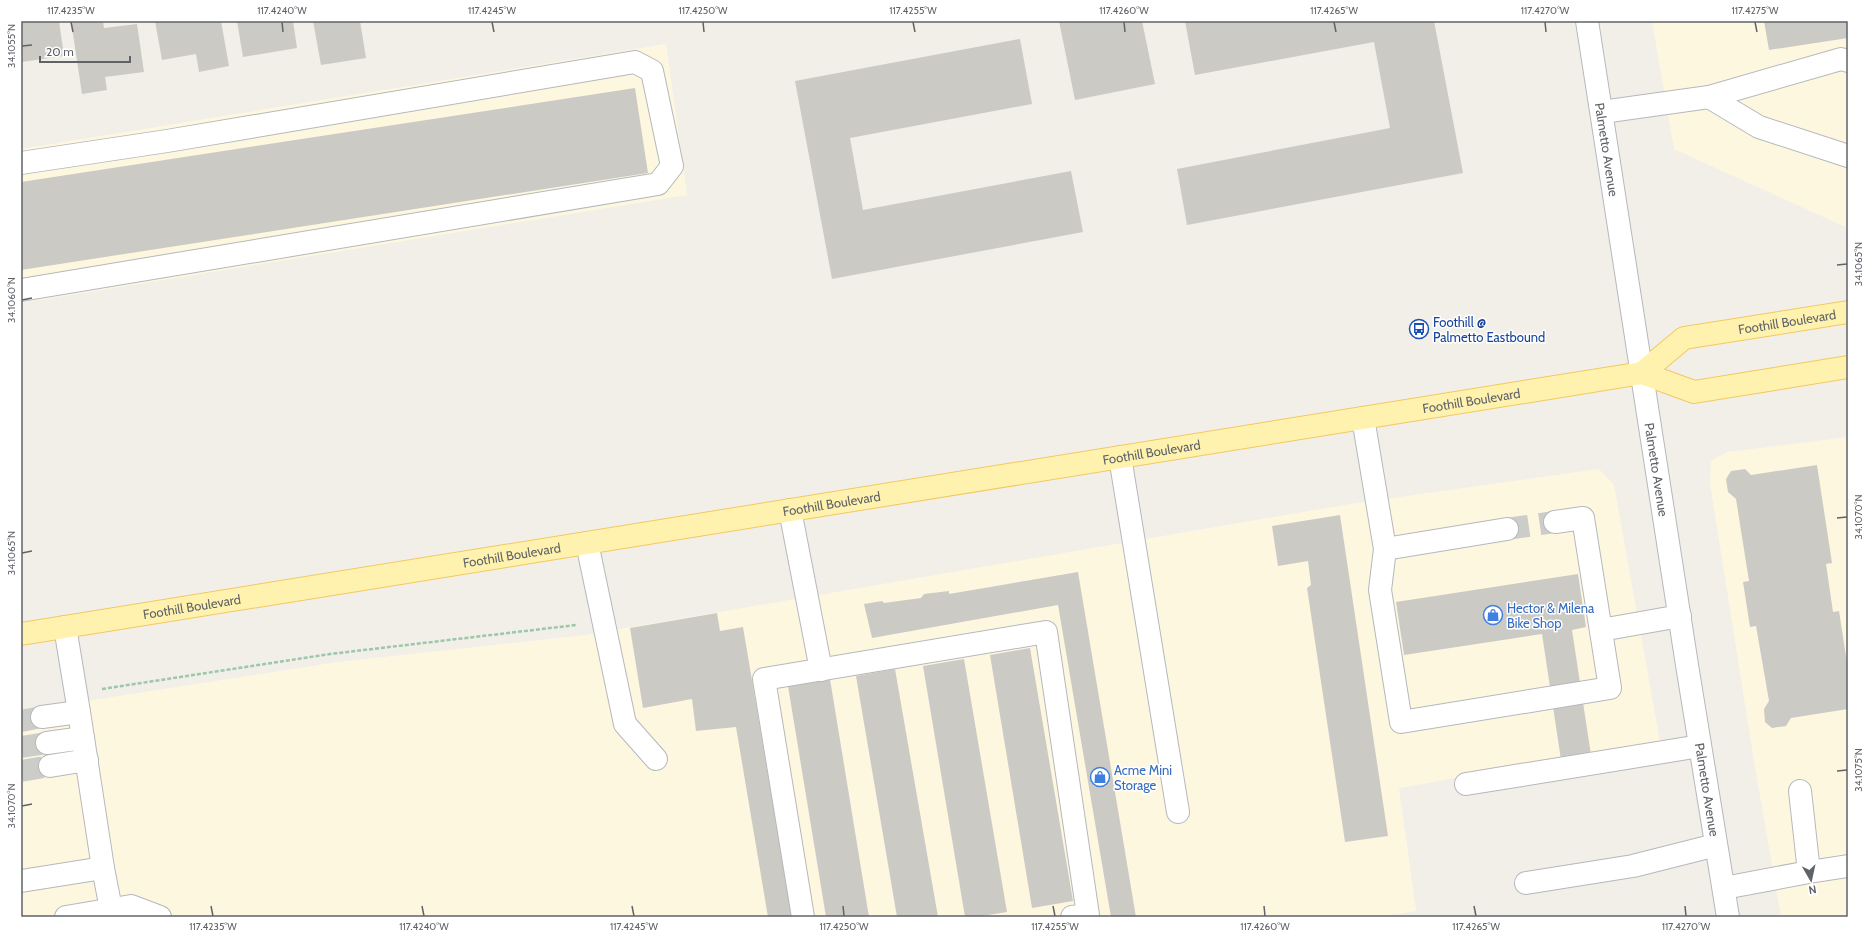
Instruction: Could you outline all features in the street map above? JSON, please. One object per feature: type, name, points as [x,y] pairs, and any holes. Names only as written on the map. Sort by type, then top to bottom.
[{"type":"main road","name":"Foothill Boulevard","points":[[1642,373],[1684,338],[1848,312]]},
{"type":"main road","name":"Foothill Boulevard","points":[[21,634],[1642,373],[1694,392],[1848,367]]},
{"type":"street","name":"Palmetto Avenue","points":[[1587,21],[1728,917]]},
{"type":"street","points":[[1602,112],[1709,97],[1841,59],[1848,61]]},
{"type":"street","points":[[21,163],[167,141],[635,62],[652,71],[672,166],[658,184],[21,290]]},
{"type":"street","points":[[1709,97],[1759,127],[1848,156]]},
{"type":"street","points":[[1363,418],[1385,549],[1380,590],[1401,722],[1610,688],[1582,518],[1554,522]]},
{"type":"street","points":[[1120,457],[1178,812]]},
{"type":"street","points":[[790,510],[821,670]]},
{"type":"street","points":[[1385,549],[1507,529]]},
{"type":"street","points":[[587,543],[626,724],[656,759]]},
{"type":"street","points":[[1601,630],[1680,616]]},
{"type":"street","points":[[64,627],[110,910]]},
{"type":"street","points":[[804,917],[764,679],[1046,632],[1088,915],[1072,917]]},
{"type":"street","points":[[42,717],[77,703]]},
{"type":"street","points":[[47,744],[83,738]]},
{"type":"street","points":[[1466,784],[1700,746]]},
{"type":"street","points":[[50,766],[86,760]]},
{"type":"street","points":[[1800,791],[1809,872]]},
{"type":"street","points":[[1526,883],[1633,866],[1716,845]]},
{"type":"street","points":[[1724,888],[1848,866]]},
{"type":"street","points":[[21,881],[104,868]]},
{"type":"street","points":[[66,917],[131,906],[160,917]]},
{"type":"path","points":[[77,703],[330,654],[582,624]]},
{"type":"shaded area","points":[[1652,21],[1848,21],[1848,228],[1674,149]]},
{"type":"shaded area","points":[[666,44],[687,195],[21,303],[21,149]]},
{"type":"shaded area","points":[[1848,437],[1848,917],[1781,917],[1754,761],[1710,483],[1711,461],[1727,452]]},
{"type":"shaded area","points":[[1599,469],[1614,485],[1660,742],[1399,788],[1416,911],[1378,917],[21,917],[21,711],[338,662],[585,635],[1350,504]]},
{"type":"building","points":[[21,21],[59,21],[64,56],[21,62]]},
{"type":"building","points":[[71,21],[103,21],[104,28],[137,24],[144,72],[105,77],[107,90],[82,94]]},
{"type":"building","points":[[155,21],[221,21],[229,66],[199,72],[196,54],[162,60]]},
{"type":"building","points":[[237,21],[293,21],[297,48],[243,57]]},
{"type":"building","points":[[313,21],[360,21],[366,58],[321,65]]},
{"type":"building","points":[[1059,21],[1142,21],[1155,84],[1075,100]]},
{"type":"building","points":[[1185,21],[1434,21],[1463,173],[1187,225],[1177,169],[1390,128],[1374,42],[1195,75]]},
{"type":"building","points":[[1764,21],[1848,21],[1848,38],[1769,50]]},
{"type":"building","points":[[1020,39],[1032,104],[850,138],[863,210],[1071,171],[1083,232],[832,279],[795,81]]},
{"type":"building","points":[[635,88],[648,173],[21,270],[21,182]]},
{"type":"building","points":[[1817,465],[1832,563],[1826,564],[1833,612],[1839,611],[1848,669],[1848,709],[1791,718],[1786,726],[1772,728],[1765,722],[1764,709],[1769,701],[1756,626],[1750,627],[1743,582],[1749,581],[1736,499],[1728,492],[1726,479],[1731,471],[1745,469],[1751,475]]},
{"type":"building","points":[[1340,515],[1388,836],[1345,842],[1307,588],[1311,585],[1308,561],[1278,566],[1272,526]]},
{"type":"building","name":"Acme Mini Storage","points":[[1078,572],[1136,917],[1111,917],[1058,605],[872,638],[864,604],[921,598],[924,594],[949,591],[949,594]]},
{"type":"building","points":[[1578,574],[1586,627],[1572,630],[1591,755],[1561,760],[1542,634],[1404,655],[1396,602]]},
{"type":"building","points":[[717,613],[720,631],[743,627],[792,917],[768,917],[736,727],[696,731],[692,699],[643,708],[630,628]]},
{"type":"building","points":[[1030,648],[1073,901],[1032,908],[990,655]]},
{"type":"building","points":[[964,659],[1007,912],[976,917],[965,917],[923,666]]},
{"type":"building","points":[[895,669],[938,917],[897,917],[856,676]]},
{"type":"building","points":[[830,679],[869,917],[826,917],[788,686]]},
{"type":"tunnel","points":[[1507,529],[1555,522]]},
{"type":"tunnel","points":[[21,721],[42,717]]},
{"type":"tunnel","points":[[21,747],[47,743]]},
{"type":"tunnel","points":[[21,771],[50,766]]},
{"type":"place","name":"Foothill @ Palmetto Eastbound","points":[[1419,329]]},
{"type":"place","name":"Hector & Milena Bike Shop","points":[[1493,615]]},
{"type":"place","name":"Acme Mini Storage","points":[[1100,777]]}]
